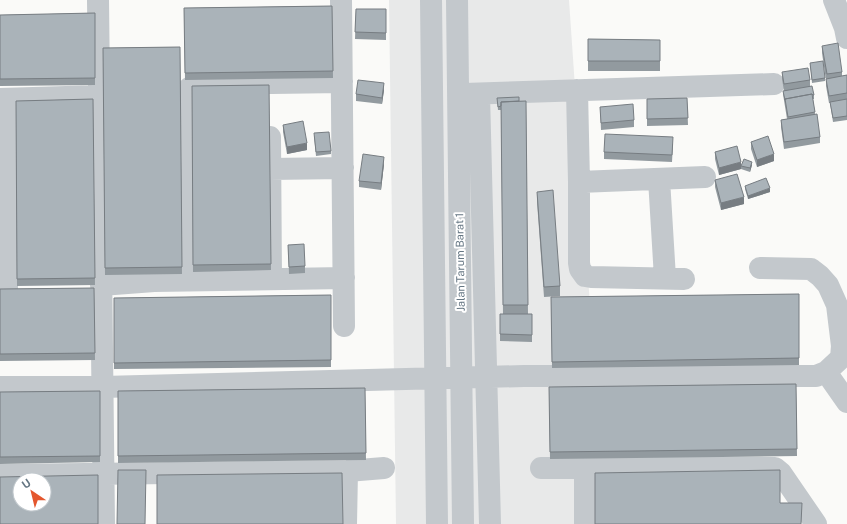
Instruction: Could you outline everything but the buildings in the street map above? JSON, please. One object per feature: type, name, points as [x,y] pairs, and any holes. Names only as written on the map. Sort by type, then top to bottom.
[{"type":"street","points":[[98,0],[104,524]]},
{"type":"street","points":[[341,0],[344,326]]},
{"type":"street","points":[[431,0],[432,125],[437,520],[490,519],[481,170],[469,125],[432,125]]},
{"type":"street","name":"Jalan Tarum Barat 1","points":[[458,0],[458,35],[469,125],[459,171],[463,519]]},
{"type":"street","points":[[834,0],[845,28],[847,38]]},
{"type":"street","points":[[431,36],[458,35]]},
{"type":"street","points":[[188,280],[183,99],[185,93],[194,85],[342,82]]},
{"type":"street","points":[[432,82],[465,90],[577,90],[774,84]]},
{"type":"street","points":[[577,90],[580,182],[579,263],[580,270],[585,276],[674,278],[658,179]]},
{"type":"street","points":[[12,292],[4,99],[99,96]]},
{"type":"street","points":[[270,137],[271,279]]},
{"type":"street","points":[[270,169],[343,168]]},
{"type":"street","points":[[433,171],[481,170]]},
{"type":"street","points":[[580,182],[706,177]]},
{"type":"street","points":[[434,232],[483,229]]},
{"type":"street","points":[[760,268],[811,269],[828,285],[837,305],[842,346],[838,362],[847,402]]},
{"type":"street","points":[[101,286],[154,281],[344,278]]},
{"type":"street","points":[[434,284],[484,283]]},
{"type":"street","points":[[435,339],[485,338]]},
{"type":"street","points":[[0,387],[103,387],[486,376],[816,376],[838,362]]},
{"type":"street","points":[[436,424],[488,426]]},
{"type":"street","points":[[436,468],[488,467]]},
{"type":"street","points":[[585,467],[585,524]]},
{"type":"street","points":[[0,475],[347,471],[384,468]]},
{"type":"street","points":[[541,468],[775,468],[781,473],[816,524]]},
{"type":"street","points":[[346,524],[347,471]]},
{"type":"shaded area","points":[[389,0],[569,0],[605,524],[396,524]]}]
